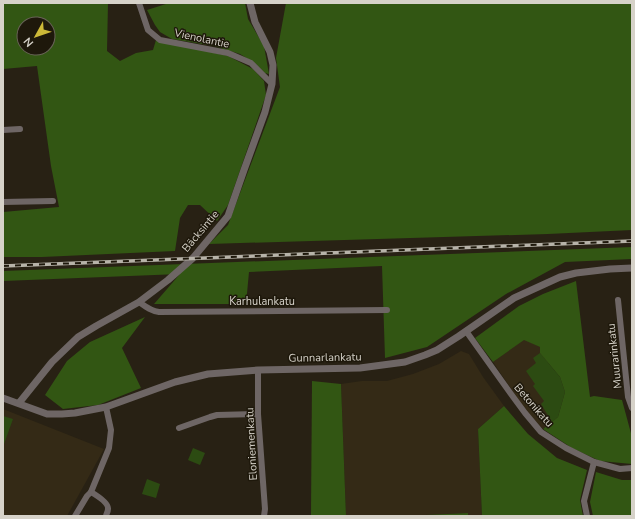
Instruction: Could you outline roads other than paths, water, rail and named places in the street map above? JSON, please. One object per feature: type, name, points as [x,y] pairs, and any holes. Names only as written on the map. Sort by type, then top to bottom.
[{"type":"street","name":"Vienolantie","points":[[139,3],[148,30],[160,40],[228,53],[251,63],[272,84]]},
{"type":"street","name":"Bäcksintie","points":[[19,403],[52,362],[78,337],[139,302],[181,269],[193,258],[228,216],[265,112],[272,84],[273,65],[270,52],[255,22],[250,3]]},
{"type":"street","points":[[3,130],[20,129]]},
{"type":"street","points":[[3,202],[53,201]]},
{"type":"street","name":"Gunnarlankatu","points":[[3,398],[47,414],[74,413],[106,407],[175,382],[208,374],[258,370],[360,368],[405,362],[425,356],[437,350],[514,298],[566,275],[610,269],[632,268]]},
{"type":"street","name":"Muurarinkatu","points":[[618,300],[628,397],[632,408]]},
{"type":"street","name":"Karhulankatu","points":[[139,302],[154,312],[387,310]]},
{"type":"street","name":"Betonikatu","points":[[466,331],[511,394],[541,432],[566,448],[594,462],[620,469],[632,468]]},
{"type":"street","name":"Eloniemenkatu","points":[[258,370],[258,414],[265,509],[264,516]]},
{"type":"street","points":[[75,516],[91,492],[109,448],[111,430],[106,407]]},
{"type":"street","points":[[179,428],[217,415],[258,414]]},
{"type":"street","points":[[587,516],[584,501],[594,462]]},
{"type":"street","points":[[91,492],[108,505],[106,516]]},
{"type":"railway","points":[[3,266],[632,241]]}]
